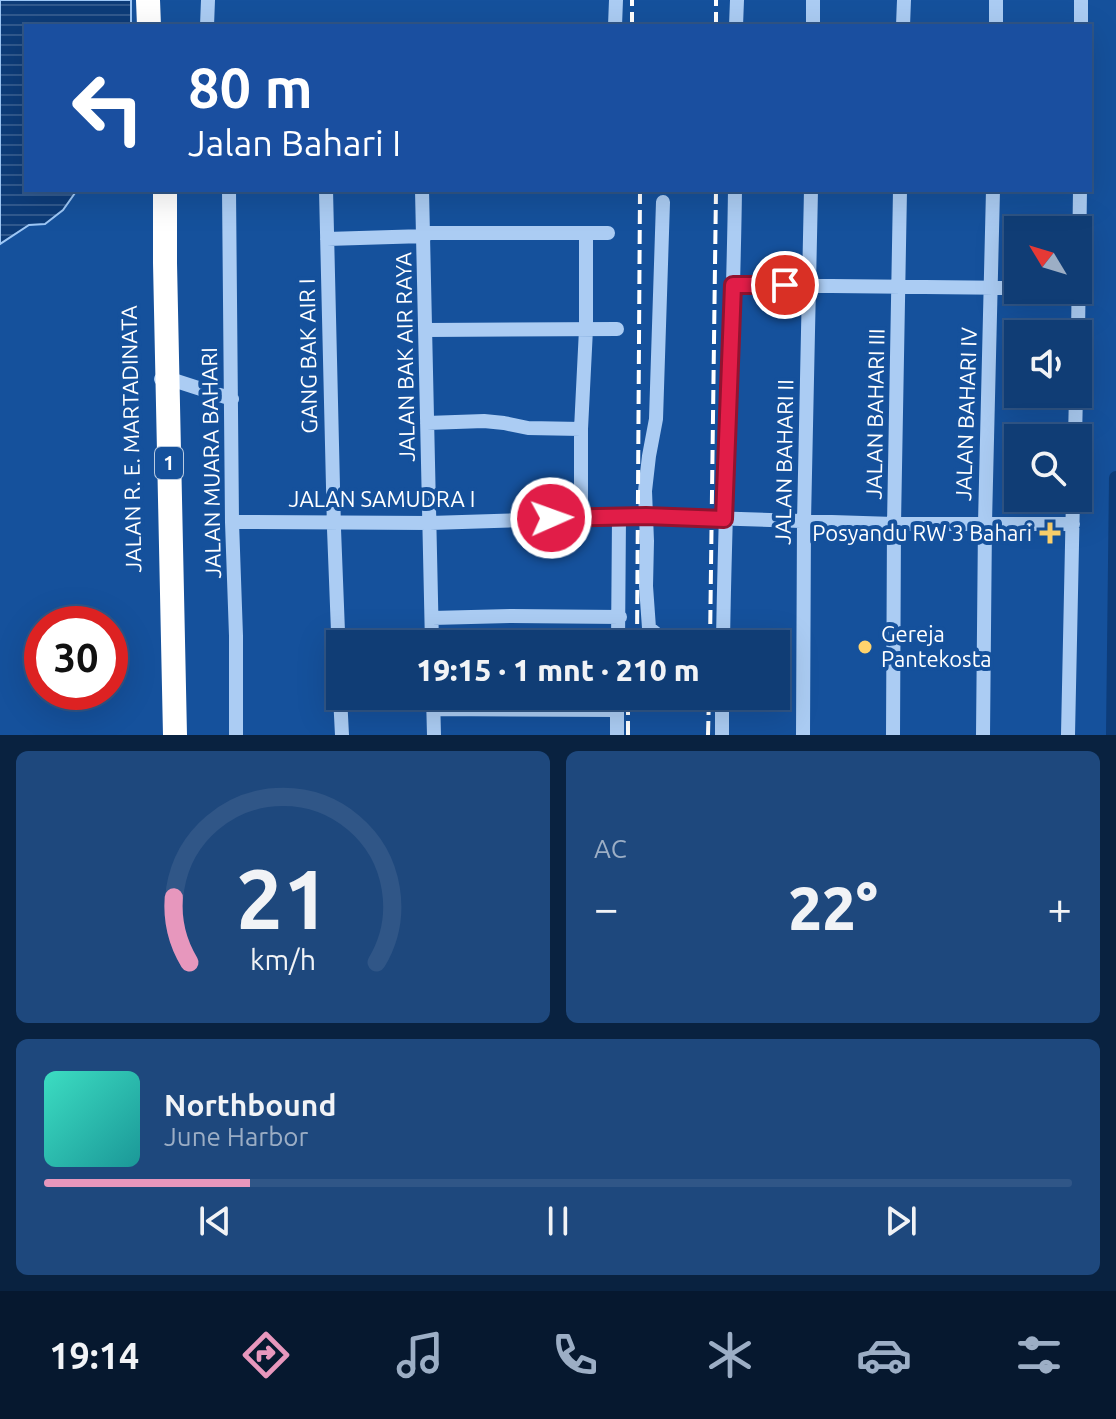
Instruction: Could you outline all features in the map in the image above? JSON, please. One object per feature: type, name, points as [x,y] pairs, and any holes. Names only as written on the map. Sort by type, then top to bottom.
[{"type":"highway","points":[[148,0],[149,24]]},
{"type":"highway","points":[[159,0],[159,24]]},
{"type":"highway","name":"JALAN R. E. MARTADINATA","points":[[152,192],[175,735]]},
{"type":"highway","name":"JALAN R. E. MARTADINATA","points":[[161,735],[165,192]]},
{"type":"street","points":[[207,24],[208,0]]},
{"type":"street","points":[[615,24],[616,0]]},
{"type":"street","points":[[736,24],[737,0]]},
{"type":"street","points":[[813,0],[813,24]]},
{"type":"street","points":[[903,24],[904,0]]},
{"type":"street","points":[[996,0],[996,24]]},
{"type":"street","points":[[1081,0],[1081,24]]},
{"type":"street","name":"JALAN MUARA BAHARI","points":[[229,192],[236,735]]},
{"type":"street","name":"GANG BAK AIR I","points":[[326,192],[338,630]]},
{"type":"street","name":"JALAN BAK AIR RAYA","points":[[422,192],[432,630]]},
{"type":"street","points":[[723,630],[735,192]]},
{"type":"street","name":"JALAN BAHARI II","points":[[803,735],[811,192]]},
{"type":"street","name":"JALAN BAHARI III","points":[[893,735],[900,192]]},
{"type":"street","name":"JALAN BAHARI IV","points":[[983,735],[993,192]]},
{"type":"street","points":[[1079,216],[1080,192]]},
{"type":"street","points":[[652,630],[646,586],[645,491],[658,394],[663,202]]},
{"type":"street","points":[[581,517],[586,233]]},
{"type":"street","points":[[327,239],[424,234],[608,233]]},
{"type":"street","points":[[733,285],[1004,287]]},
{"type":"street","points":[[426,330],[617,329]]},
{"type":"street","points":[[162,379],[232,399]]},
{"type":"street","points":[[427,423],[484,421],[528,428],[581,429]]},
{"type":"street","points":[[1068,735],[1073,512]]},
{"type":"street","name":"JALAN SAMUDRA I","points":[[232,522],[430,523],[646,516],[894,524],[1073,524]]},
{"type":"street","points":[[619,517],[619,630]]},
{"type":"street","points":[[432,618],[620,617]]},
{"type":"street","points":[[341,710],[342,735]]},
{"type":"street","points":[[434,710],[434,735]]},
{"type":"street","points":[[617,710],[617,735]]},
{"type":"street","points":[[722,710],[722,735]]},
{"type":"water","points":[[0,0],[131,0],[131,24],[24,24],[24,192],[75,193],[63,210],[45,224],[29,225],[0,244]]},
{"type":"waterway","points":[[1113,735],[1116,478]]},
{"type":"railway","points":[[632,0],[632,24]]},
{"type":"railway","points":[[716,0],[716,24]]},
{"type":"railway","points":[[637,630],[640,192]]},
{"type":"railway","points":[[710,630],[716,192]]},
{"type":"railway","points":[[628,710],[628,735]]},
{"type":"railway","points":[[708,735],[709,710]]},
{"type":"place","name":"Posyandu RW 3 Bahari","points":[[1050,533]]},
{"type":"place","name":"Gereja Pantekosta","points":[[865,647]]},
{"type":"route","points":[[551,518],[646,516],[724,519],[733,285],[785,285]]}]
